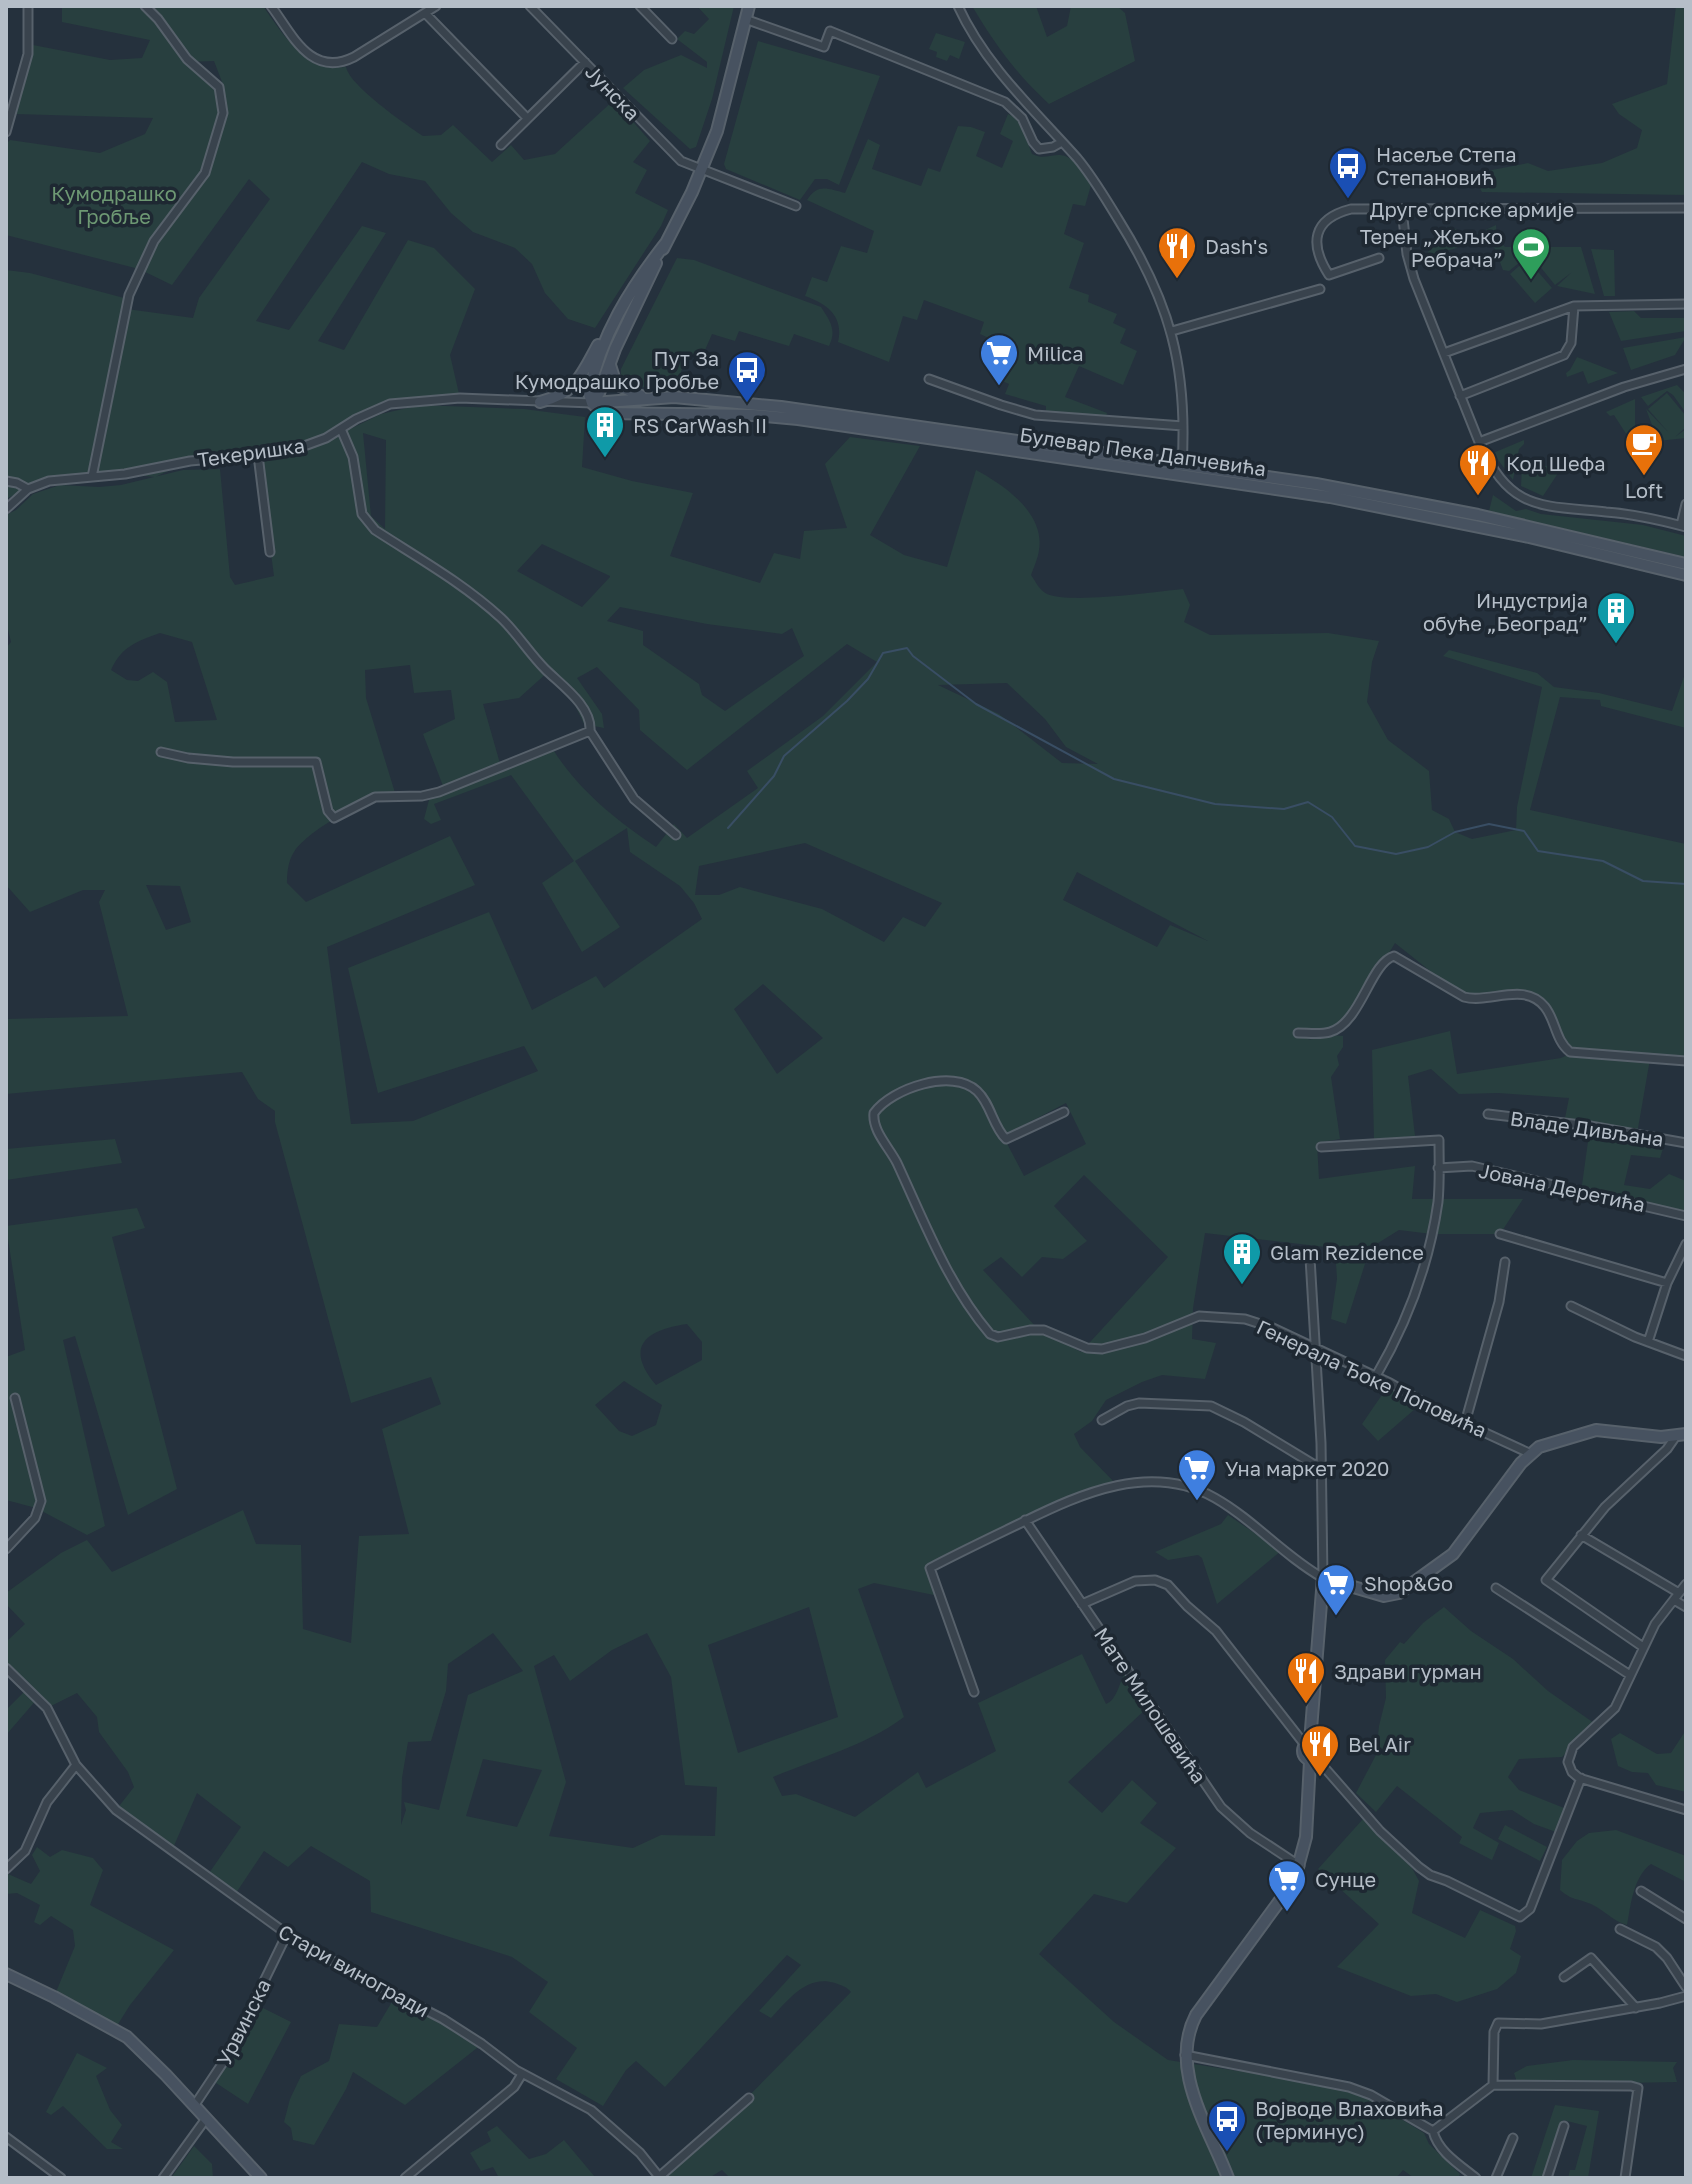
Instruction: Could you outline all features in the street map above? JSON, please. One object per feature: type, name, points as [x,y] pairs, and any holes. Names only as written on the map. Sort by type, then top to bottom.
[{"type":"street","points":[[6,132],[28,54],[28,6]]},
{"type":"street","points":[[92,477],[129,295],[154,241],[205,173],[223,113],[219,87],[187,59],[145,6]]},
{"type":"street","points":[[275,7],[288,34],[303,50],[319,59],[341,63],[436,6]]},
{"type":"street","name":"Јунска","points":[[530,6],[677,158],[701,171]]},
{"type":"street","points":[[640,6],[672,39]]},
{"type":"street","points":[[592,403],[701,171],[725,106],[749,6]]},
{"type":"street","points":[[958,6],[974,38],[991,61],[1096,185],[1155,284],[1172,331],[1180,369],[1183,426],[1181,470]]},
{"type":"street","points":[[425,13],[527,118]]},
{"type":"street","points":[[745,19],[824,47],[830,31],[885,52],[1009,104],[1025,123],[1039,149],[1062,142]]},
{"type":"street","points":[[501,145],[585,62]]},
{"type":"street","points":[[701,171],[796,206]]},
{"type":"street","name":"Друге српске армије","points":[[1379,258],[1329,275],[1316,241],[1317,232],[1327,221],[1348,210],[1686,208]]},
{"type":"street","points":[[1402,210],[1410,266],[1479,442],[1502,481],[1526,500],[1545,506],[1624,514],[1683,526],[1686,504]]},
{"type":"street","points":[[540,402],[556,398],[570,389],[583,373],[638,279],[665,244]]},
{"type":"street","points":[[1172,331],[1320,289]]},
{"type":"street","points":[[1444,353],[1574,306],[1686,304]]},
{"type":"street","points":[[1460,396],[1564,355],[1571,343],[1574,306]]},
{"type":"street","points":[[592,403],[589,388],[612,323]]},
{"type":"street","points":[[609,363],[616,384],[647,397]]},
{"type":"street","points":[[1479,442],[1624,387],[1686,369]]},
{"type":"street","name":"Булевар Пека Дапчевића","points":[[929,379],[1035,415],[1183,426]]},
{"type":"street","name":"Булевар Пека Дапчевића","points":[[592,403],[647,397],[781,407],[1181,470]]},
{"type":"street","name":"Текеришка","points":[[6,509],[28,489],[49,481],[125,474],[190,461],[258,455],[313,444],[371,411],[390,404],[460,398],[592,403]]},
{"type":"street","name":"Булевар Пека Дапчевића","points":[[592,403],[598,410],[609,414],[739,415],[798,419],[1322,490],[1686,564]]},
{"type":"street","points":[[341,429],[353,457],[362,514],[367,522],[502,619],[531,655],[579,703],[587,715],[590,731],[634,799],[676,835]]},
{"type":"street","points":[[258,455],[270,552]]},
{"type":"street","points":[[6,481],[28,489]]},
{"type":"street","name":"Булевар Пека Дапчевића","points":[[1521,530],[1686,575]]},
{"type":"street","points":[[161,752],[233,762],[316,762],[328,811],[334,818],[375,797],[422,796],[439,792],[590,731]]},
{"type":"street","points":[[1298,1033],[1331,1032],[1340,1025],[1353,1012],[1385,961],[1394,956],[1464,997],[1476,999],[1521,994],[1536,999],[1546,1008],[1561,1042],[1570,1052],[1686,1061]]},
{"type":"street","name":"Генерала Ђоке Поповића","points":[[1064,1112],[1006,1139],[980,1094],[969,1085],[956,1082],[908,1087],[874,1113],[877,1130],[895,1159],[929,1234],[990,1334],[998,1337],[1044,1330],[1087,1348],[1102,1349],[1145,1338],[1191,1318],[1210,1315],[1257,1322],[1376,1376],[1529,1453]]},
{"type":"street","name":"Владе Дивљана","points":[[1488,1114],[1590,1126],[1686,1143]]},
{"type":"street","points":[[1321,1147],[1439,1140],[1438,1200],[1422,1273],[1402,1330],[1376,1376]]},
{"type":"street","name":"Јована Деретића","points":[[1438,1168],[1472,1166],[1686,1216]]},
{"type":"street","points":[[1500,1234],[1667,1283]]},
{"type":"street","points":[[1648,1342],[1667,1283],[1686,1244]]},
{"type":"street","points":[[1308,1744],[1323,1578],[1322,1465],[1310,1258]]},
{"type":"street","points":[[1465,1423],[1499,1302],[1505,1262]]},
{"type":"street","points":[[1571,1306],[1686,1356]]},
{"type":"street","points":[[6,1549],[35,1518],[41,1501],[15,1398]]},
{"type":"street","points":[[1102,1420],[1139,1403],[1211,1406],[1244,1422],[1313,1464],[1322,1465]]},
{"type":"street","points":[[974,1692],[930,1568],[1075,1496],[1105,1487],[1148,1483],[1184,1485],[1231,1507],[1323,1578],[1384,1596],[1399,1593],[1453,1554],[1529,1453],[1596,1430],[1681,1435]]},
{"type":"street","points":[[1643,1647],[1547,1583],[1549,1575],[1605,1507],[1681,1435]]},
{"type":"street","name":"Мате Милошевића","points":[[1025,1520],[1221,1807],[1250,1833],[1300,1866]]},
{"type":"street","points":[[1581,1535],[1676,1597],[1686,1607]]},
{"type":"street","points":[[1082,1604],[1135,1581],[1166,1583],[1216,1631],[1308,1744],[1318,1745],[1321,1749],[1314,1760],[1300,1866],[1281,1899],[1196,2015],[1187,2035],[1185,2055],[1191,2087],[1228,2178]]},
{"type":"street","points":[[1686,1584],[1658,1620],[1615,1708],[1573,1747],[1568,1757],[1572,1772],[1581,1778],[1686,1810]]},
{"type":"street","points":[[1496,1588],[1630,1675]]},
{"type":"street","name":"Стари виногради","points":[[6,1668],[47,1708],[76,1765],[116,1810],[287,1934],[462,2030],[522,2074],[545,2083],[597,2114],[640,2153],[659,2177]]},
{"type":"street","points":[[1314,1760],[1380,1831],[1419,1867],[1520,1917],[1530,1909],[1581,1778]]},
{"type":"street","points":[[6,1869],[25,1851],[47,1802],[76,1765]]},
{"type":"street","points":[[1641,1891],[1686,1919]]},
{"type":"street","points":[[1620,1929],[1656,1947],[1686,1987]]},
{"type":"street","name":"Урвинска","points":[[194,2106],[228,2055],[287,1934]]},
{"type":"street","points":[[1564,1977],[1588,1958],[1594,1959],[1636,2008]]},
{"type":"street","points":[[6,1974],[127,2037],[261,2178]]},
{"type":"street","points":[[1493,2085],[1494,2032],[1498,2023],[1541,2024],[1686,1996]]},
{"type":"street","points":[[1185,2055],[1274,2070],[1371,2095],[1433,2131],[1442,2150],[1476,2178]]},
{"type":"street","points":[[405,2178],[514,2087],[522,2074]]},
{"type":"street","points":[[1433,2131],[1493,2085],[1631,2086],[1638,2088],[1625,2178]]},
{"type":"street","points":[[659,2177],[749,2098]]},
{"type":"street","points":[[163,2178],[205,2120]]},
{"type":"street","points":[[1547,2178],[1564,2126]]},
{"type":"street","points":[[6,2137],[61,2178]]},
{"type":"street","points":[[1496,2178],[1513,2138]]},
{"type":"green space","name":"Кумодрашко Гробље","points":[[62,6],[263,6],[287,39],[307,57],[318,63],[346,67],[367,94],[423,136],[441,135],[453,125],[492,162],[511,145],[524,160],[555,154],[614,100],[650,141],[633,162],[647,170],[635,193],[668,210],[661,226],[595,328],[568,319],[545,293],[532,264],[515,248],[473,232],[451,213],[425,181],[389,174],[362,162],[256,321],[289,330],[362,226],[386,233],[318,341],[344,350],[408,240],[434,248],[475,289],[450,355],[460,398],[390,404],[343,429],[350,429],[381,414],[420,405],[524,409],[585,417],[582,467],[693,493],[670,556],[760,583],[774,553],[800,559],[804,531],[847,528],[825,464],[850,437],[920,446],[870,535],[904,555],[947,567],[976,470],[1010,492],[1036,524],[1038,553],[1031,575],[1047,594],[1092,598],[1183,589],[1190,605],[1184,622],[1210,635],[1328,633],[1379,641],[1372,662],[1367,702],[1388,740],[1429,771],[1432,810],[1449,819],[1455,832],[1472,839],[1516,830],[1517,807],[1542,687],[1443,656],[1449,650],[1537,673],[1554,687],[1599,693],[1672,711],[1686,671],[1686,728],[1601,706],[1600,700],[1560,697],[1530,810],[1686,844],[1686,1061],[1650,1059],[1637,1134],[1666,1139],[1660,1158],[1631,1155],[1624,1185],[1650,1189],[1669,1174],[1686,1181],[1686,1216],[1581,1192],[1590,1127],[1564,1123],[1569,1098],[1498,1093],[1459,1094],[1431,1069],[1408,1076],[1415,1136],[1374,1140],[1372,1050],[1450,1031],[1457,1074],[1561,1058],[1572,1053],[1552,1019],[1530,997],[1463,993],[1395,943],[1353,1012],[1340,1025],[1308,1040],[1343,1036],[1343,1047],[1337,1056],[1339,1065],[1331,1077],[1340,1139],[1317,1143],[1319,1179],[1415,1166],[1412,1199],[1523,1199],[1500,1234],[1432,1234],[1399,1230],[1370,1248],[1346,1324],[1331,1319],[1337,1279],[1335,1248],[1205,1233],[1193,1308],[1192,1339],[1216,1343],[1205,1379],[1162,1375],[1106,1400],[1092,1421],[1074,1434],[1080,1447],[1117,1485],[1104,1487],[930,1568],[939,1596],[874,1583],[858,1589],[904,1717],[857,1744],[773,1777],[782,1796],[796,1794],[855,1817],[918,1772],[926,1788],[996,1751],[978,1703],[1082,1654],[1106,1704],[1115,1695],[1125,1673],[1148,1707],[1068,1782],[1102,1813],[1132,1780],[1157,1803],[1140,1823],[1176,1848],[1127,1903],[1094,1894],[1039,1954],[1114,2022],[1168,2060],[1255,2071],[1359,2093],[1424,2133],[1429,2144],[1460,2174],[1458,2178],[1414,2178],[1403,2170],[1396,2178],[730,2178],[722,2170],[709,2178],[659,2178],[737,2108],[851,1992],[835,1983],[816,1982],[799,1990],[771,2018],[759,2011],[801,1965],[787,1955],[665,2087],[636,2061],[626,2070],[603,2106],[556,2079],[577,2048],[529,2012],[548,1982],[512,1957],[371,1912],[370,1881],[311,1846],[288,1867],[264,1851],[234,1896],[207,1876],[241,1827],[197,1793],[173,1848],[116,1810],[134,1787],[128,1772],[99,1732],[97,1717],[77,1693],[47,1708],[38,1698],[6,1735],[6,1710],[28,1688],[6,1668],[6,1642],[25,1624],[6,1604],[6,1593],[61,1553],[87,1540],[112,1572],[243,1510],[256,1544],[301,1545],[303,1629],[351,1643],[359,1536],[409,1534],[382,1429],[441,1404],[431,1377],[351,1403],[275,1122],[275,1111],[258,1099],[242,1072],[6,1094],[6,1019],[128,1016],[99,902],[105,890],[83,890],[30,912],[6,885],[6,648],[11,642],[6,621],[6,515],[33,494],[60,485],[99,487],[154,477],[125,474],[37,484],[6,499],[6,270],[30,273],[128,299],[127,309],[193,318],[199,298],[270,199],[249,179],[172,285],[139,269],[6,235],[6,144],[10,140],[100,153],[145,134],[153,118],[15,114],[33,45],[110,60],[142,58],[150,40],[62,22]],"holes":[[[214,61],[224,87],[223,102],[216,83],[183,62]],[[363,433],[386,440],[385,529],[371,516]],[[258,455],[274,576],[235,585],[230,577],[220,469],[183,470],[156,477],[190,461]],[[542,544],[610,577],[582,607],[517,571]],[[620,607],[707,624],[782,634],[792,628],[804,656],[725,711],[702,695],[699,684],[643,645],[643,631],[607,621]],[[160,633],[192,642],[217,720],[175,722],[167,682],[153,672],[138,681],[127,680],[111,670],[131,646]],[[847,644],[877,662],[823,716],[747,771],[758,788],[687,838],[674,824],[656,847],[599,803],[574,778],[552,748],[501,767],[483,704],[519,698],[548,672],[569,693],[584,724],[604,728],[602,714],[577,678],[597,667],[639,710],[640,730],[687,770]],[[410,665],[414,693],[451,690],[455,719],[423,734],[445,791],[429,800],[424,819],[431,824],[441,820],[434,804],[511,775],[574,861],[542,883],[582,952],[620,927],[575,861],[627,828],[630,852],[680,886],[702,919],[604,988],[596,976],[532,1010],[489,912],[348,968],[378,1093],[524,1046],[538,1071],[413,1121],[351,1124],[327,947],[475,885],[450,836],[306,902],[287,883],[289,863],[294,852],[312,834],[340,815],[384,797],[396,796],[366,698],[365,670]],[[1007,683],[1045,719],[1066,747],[1098,764],[1062,763],[999,714],[938,685]],[[805,843],[942,903],[925,927],[903,917],[884,942],[822,909],[740,887],[719,895],[695,895],[699,866]],[[1077,872],[1208,941],[1170,925],[1157,947],[1063,900]],[[146,885],[180,886],[191,922],[166,930]],[[763,984],[823,1038],[777,1074],[734,1009]],[[1066,1103],[1086,1144],[1024,1176],[1003,1136]],[[1084,1175],[1168,1257],[1081,1352],[1038,1329],[983,1270],[1001,1257],[1022,1277],[1042,1257],[1063,1259],[1087,1241],[1054,1206]],[[687,1324],[702,1342],[702,1360],[656,1385],[641,1360],[644,1342],[660,1331]],[[624,1381],[662,1405],[656,1425],[632,1436],[619,1431],[595,1405]],[[809,1607],[838,1717],[738,1753],[708,1645]],[[493,1633],[523,1671],[468,1695],[439,1810],[404,1802],[406,1810],[401,1825],[402,1778],[408,1742],[431,1741],[446,1691],[448,1664]],[[647,1633],[671,1677],[685,1785],[717,1787],[715,1836],[661,1835],[633,1848],[549,1836],[566,1782],[534,1666],[554,1655],[570,1681],[612,1650]],[[483,1759],[542,1770],[517,1827],[466,1816]]]},
{"type":"green space","points":[[697,6],[734,6],[712,99],[696,147],[690,149],[623,88],[644,70],[681,55],[707,68],[707,62],[677,39],[685,31],[694,34],[709,19]]},
{"type":"green space","points":[[972,6],[1036,6],[1047,37],[1067,26],[1071,6],[1117,6],[1125,13],[1135,61],[1049,104],[1007,58]]},
{"type":"green space","points":[[1676,6],[1686,6],[1686,195],[1482,192],[1471,174],[1528,163],[1548,171],[1602,163],[1637,148],[1642,130],[1619,114],[1612,104],[1667,84]]},
{"type":"green space","points":[[936,33],[965,42],[959,59],[950,55],[947,61],[936,57],[937,52],[929,49]]},
{"type":"green space","points":[[758,41],[880,76],[839,185],[827,179],[815,179],[800,200],[726,169],[724,164]]},
{"type":"green space","points":[[1008,114],[1019,119],[1032,154],[1068,158],[1078,165],[1091,185],[1085,206],[1073,204],[1064,234],[1084,243],[1069,288],[1089,295],[1088,302],[1117,314],[1113,323],[1126,329],[1120,343],[1137,351],[1123,385],[1079,366],[1065,397],[1107,413],[1105,419],[1046,412],[1046,406],[1005,394],[1009,384],[994,377],[1004,345],[980,334],[984,322],[924,300],[917,320],[903,316],[889,362],[838,342],[838,325],[832,312],[805,296],[812,277],[827,282],[841,246],[867,253],[874,231],[807,200],[819,189],[845,193],[868,139],[880,145],[872,169],[921,186],[928,168],[940,172],[958,126],[985,132],[976,156],[1002,168],[1013,141],[1000,134]]},
{"type":"green space","points":[[1496,225],[1497,238],[1505,247],[1581,247],[1595,294],[1557,286],[1572,272],[1555,285],[1530,254],[1509,271],[1503,270],[1491,239],[1477,234]]},
{"type":"green space","points":[[1449,226],[1468,235],[1457,248],[1424,257]]},
{"type":"green space","points":[[1591,249],[1614,250],[1615,296],[1604,296]]},
{"type":"green space","points":[[677,258],[694,260],[821,307],[832,330],[829,346],[794,334],[789,346],[739,331],[735,341],[712,334],[702,357],[687,354],[675,390],[632,386],[621,375],[621,369]]},
{"type":"green space","name":"Терен „Жељко Ребрача”","points":[[1527,259],[1552,288],[1535,303],[1510,274]]},
{"type":"green space","points":[[1634,311],[1641,318],[1686,318],[1686,331],[1621,341],[1609,312]]},
{"type":"green space","points":[[1686,337],[1675,355],[1631,370],[1623,348]]},
{"type":"green space","points":[[1577,357],[1618,373],[1588,384],[1583,371],[1567,377],[1566,373]]},
{"type":"green space","points":[[1677,385],[1686,394],[1686,413],[1667,391],[1648,406],[1641,397]]},
{"type":"green space","points":[[1667,393],[1686,416],[1686,427],[1675,437],[1686,429],[1686,438],[1658,441],[1646,409],[1669,433],[1648,409]]},
{"type":"green space","points":[[1635,399],[1635,440],[1630,440],[1614,415],[1606,412]]},
{"type":"green space","points":[[1524,440],[1519,449],[1513,480],[1493,453]]},
{"type":"green space","points":[[1568,458],[1543,496],[1521,486],[1522,465],[1528,463],[1532,471]]},
{"type":"green space","points":[[1493,495],[1516,511],[1526,509],[1541,514],[1643,525],[1686,536],[1686,557],[1489,511]]},
{"type":"green space","points":[[115,1139],[122,1163],[6,1180],[6,1149]]},
{"type":"green space","points":[[137,1208],[145,1228],[112,1237],[177,1489],[128,1515],[75,1336],[63,1340],[105,1526],[87,1535],[36,1508],[6,1500],[6,1357],[25,1350],[6,1226]]},
{"type":"green space","points":[[1390,1383],[1423,1402],[1378,1441],[1362,1424]]},
{"type":"green space","points":[[1228,1515],[1281,1551],[1217,1604],[1202,1558],[1198,1555],[1168,1560],[1155,1552],[1221,1524]]},
{"type":"green space","points":[[1444,1607],[1471,1631],[1513,1659],[1548,1691],[1594,1723],[1562,1757],[1519,1759],[1508,1777],[1519,1790],[1564,1808],[1565,1813],[1556,1832],[1534,1824],[1512,1810],[1480,1813],[1473,1828],[1499,1843],[1492,1860],[1459,1843],[1462,1837],[1397,1786],[1376,1812],[1356,1793],[1376,1755],[1386,1698],[1385,1660],[1400,1642],[1404,1644],[1423,1623]]},
{"type":"green space","points":[[1686,1730],[1686,1792],[1656,1785],[1648,1773],[1632,1772],[1618,1766],[1611,1739],[1620,1733],[1657,1754],[1671,1753]]},
{"type":"green space","points":[[1363,1819],[1412,1868],[1419,1881],[1412,1913],[1465,1938],[1480,1910],[1515,1926],[1510,1949],[1521,1956],[1516,1973],[1497,1989],[1457,2002],[1436,1994],[1411,1996],[1337,1967],[1379,1924],[1318,1869]]},
{"type":"green space","points":[[1505,1825],[1547,1847],[1540,1861],[1498,1839]]},
{"type":"green space","points":[[1616,1830],[1686,1856],[1686,1882],[1651,1864],[1645,1870],[1634,1892],[1627,1925],[1560,1890],[1562,1860],[1577,1841],[1589,1833]]},
{"type":"green space","points":[[37,1847],[50,1857],[62,1850],[93,1858],[103,1870],[90,1905],[174,1950],[115,2029],[54,1997],[75,1946],[73,1930],[51,1916],[40,1925],[34,1922],[40,1905],[17,1893],[6,1894],[6,1875],[31,1884],[40,1871],[32,1855]]},
{"type":"green space","points":[[396,1995],[482,2044],[405,2105],[353,2072],[314,2145],[293,2140],[291,2128],[284,2122],[301,2076],[329,2061],[339,2024],[377,2027]]},
{"type":"green space","points":[[253,2003],[291,2022],[248,2104],[213,2081]]},
{"type":"green space","points":[[77,2053],[107,2068],[96,2076],[110,2110],[122,2125],[111,2142],[123,2149],[107,2149],[63,2106],[51,2115],[46,2112]]},
{"type":"green space","points":[[1573,2060],[1677,2062],[1673,2068],[1677,2082],[1514,2085],[1514,2073],[1527,2066]]},
{"type":"green space","points":[[1555,2105],[1599,2111],[1588,2178],[1568,2178],[1570,2170],[1575,2170],[1587,2126],[1563,2120],[1542,2178],[1531,2178]]},
{"type":"green space","points":[[497,2126],[529,2159],[546,2154],[564,2140],[595,2177],[499,2178],[493,2167],[481,2171],[470,2153],[491,2141],[487,2132]]},
{"type":"green space","points":[[194,2146],[212,2164],[213,2178],[171,2178]]},
{"type":"waterway","points":[[728,828],[774,776],[784,756],[868,679],[883,653],[907,648],[913,656],[976,704],[1114,779],[1215,804],[1284,809],[1308,802],[1332,817],[1355,846],[1396,854],[1428,847],[1455,832],[1489,824],[1524,831],[1538,851],[1603,861],[1643,881],[1686,884]]},
{"type":"place","name":"Насеље Степа Степановић","points":[[1348,200]]},
{"type":"place","name":"Dash's","points":[[1177,280]]},
{"type":"place","name":"Терен „Жељко Ребрача”","points":[[1531,281]]},
{"type":"place","name":"Milica","points":[[999,387]]},
{"type":"place","name":"Пут За Кумодрашко Гробље","points":[[747,404]]},
{"type":"place","name":"RS CarWash II","points":[[605,459]]},
{"type":"place","name":"Loft","points":[[1644,477]]},
{"type":"place","name":"Код Шефа","points":[[1478,497]]},
{"type":"place","name":"Индустрија обуће „Београд”","points":[[1616,645]]},
{"type":"place","name":"Glam Rezidence","points":[[1242,1286]]},
{"type":"place","name":"Уна маркет 2020","points":[[1197,1502]]},
{"type":"place","name":"Shop&Go","points":[[1336,1617]]},
{"type":"place","name":"Здрави гурман","points":[[1306,1705]]},
{"type":"place","name":"Bel Air","points":[[1320,1778]]},
{"type":"place","name":"Сунце","points":[[1287,1913]]},
{"type":"place","name":"Војводе Влаховића (Терминус)","points":[[1227,2153]]}]
